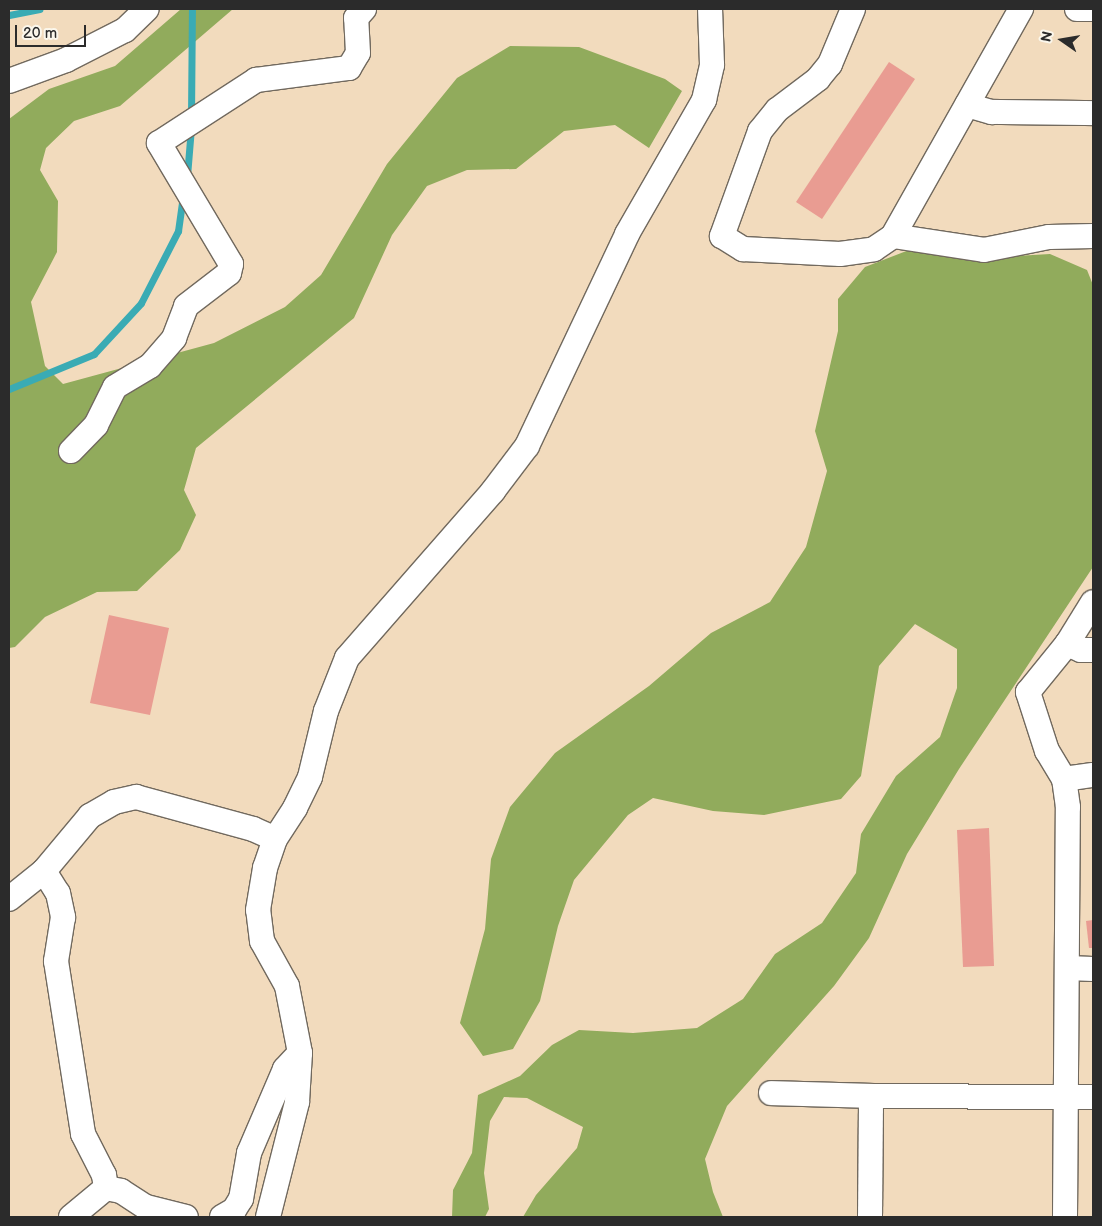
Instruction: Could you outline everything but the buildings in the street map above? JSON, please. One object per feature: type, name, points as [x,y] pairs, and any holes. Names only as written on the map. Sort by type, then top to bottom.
[{"type":"street","points":[[9,81],[66,60],[125,30],[147,9]]},
{"type":"street","points":[[71,450],[96,425],[115,387],[150,366],[174,338],[186,306],[229,273],[231,264],[159,142],[256,80],[349,68],[358,53],[356,18],[364,9]]},
{"type":"street","points":[[268,1217],[297,1102],[300,1053],[287,986],[262,941],[258,910],[265,868],[275,839],[295,808],[310,777],[326,711],[347,658],[493,491],[527,446],[627,234],[704,100],[712,65],[710,9]]},
{"type":"street","points":[[852,9],[830,64],[818,79],[777,110],[760,131],[722,236],[743,249],[840,254],[874,249],[892,236],[1021,9]]},
{"type":"street","points":[[1077,9],[1093,9]]},
{"type":"street","points":[[967,105],[992,112],[1093,113]]},
{"type":"street","points":[[892,236],[984,250],[1049,236],[1093,236]]},
{"type":"street","points":[[1065,1217],[1068,807],[1064,779],[1047,750],[1028,692],[1067,644],[1093,602]]},
{"type":"street","points":[[1067,644],[1081,650],[1093,650]]},
{"type":"street","points":[[1064,779],[1093,775]]},
{"type":"street","points":[[9,899],[44,871],[90,816],[114,802],[136,797],[253,829],[275,839]]},
{"type":"street","points":[[44,871],[58,892],[63,918],[56,960],[83,1134],[104,1175],[106,1188]]},
{"type":"street","points":[[1067,968],[1093,969]]},
{"type":"street","points":[[222,1217],[234,1210],[241,1199],[249,1152],[285,1069],[300,1053]]},
{"type":"street","points":[[771,1093],[871,1096],[1093,1097]]},
{"type":"street","points":[[870,1217],[871,1096]]},
{"type":"street","points":[[71,1217],[106,1188]]},
{"type":"street","points":[[106,1188],[121,1191],[146,1207],[186,1217]]},
{"type":"green space","points":[[181,9],[233,9],[120,106],[74,121],[46,148],[40,170],[58,201],[57,252],[31,302],[45,366],[63,384],[214,343],[285,307],[321,275],[387,164],[457,78],[510,46],[579,47],[665,79],[682,91],[649,148],[615,125],[564,131],[516,169],[467,170],[427,186],[392,235],[354,318],[196,448],[184,490],[196,515],[180,550],[137,591],[97,592],[45,617],[15,647],[9,648],[9,119],[49,89],[115,66]]},
{"type":"green space","points":[[909,250],[981,258],[1050,254],[1087,270],[1093,285],[1093,567],[959,769],[907,854],[869,938],[834,986],[727,1106],[705,1159],[713,1192],[723,1217],[523,1217],[536,1195],[577,1148],[583,1127],[527,1098],[504,1097],[490,1121],[484,1173],[489,1209],[485,1217],[452,1217],[453,1190],[472,1153],[478,1095],[520,1076],[552,1045],[579,1030],[633,1033],[697,1028],[743,999],[775,954],[822,923],[856,873],[861,834],[896,776],[940,737],[957,688],[957,649],[915,624],[879,666],[861,776],[841,799],[764,815],[713,811],[653,798],[628,815],[574,880],[558,926],[540,1001],[513,1049],[483,1056],[460,1023],[485,929],[491,859],[510,807],[555,753],[649,686],[711,633],[770,602],[806,547],[827,471],[815,431],[838,331],[838,299],[865,267]]},
{"type":"waterway","points":[[9,15],[39,9]]},
{"type":"waterway","points":[[191,117],[192,9]]},
{"type":"waterway","points":[[187,176],[191,127]]},
{"type":"waterway","points":[[9,389],[94,354],[141,303],[178,231],[183,197]]}]
